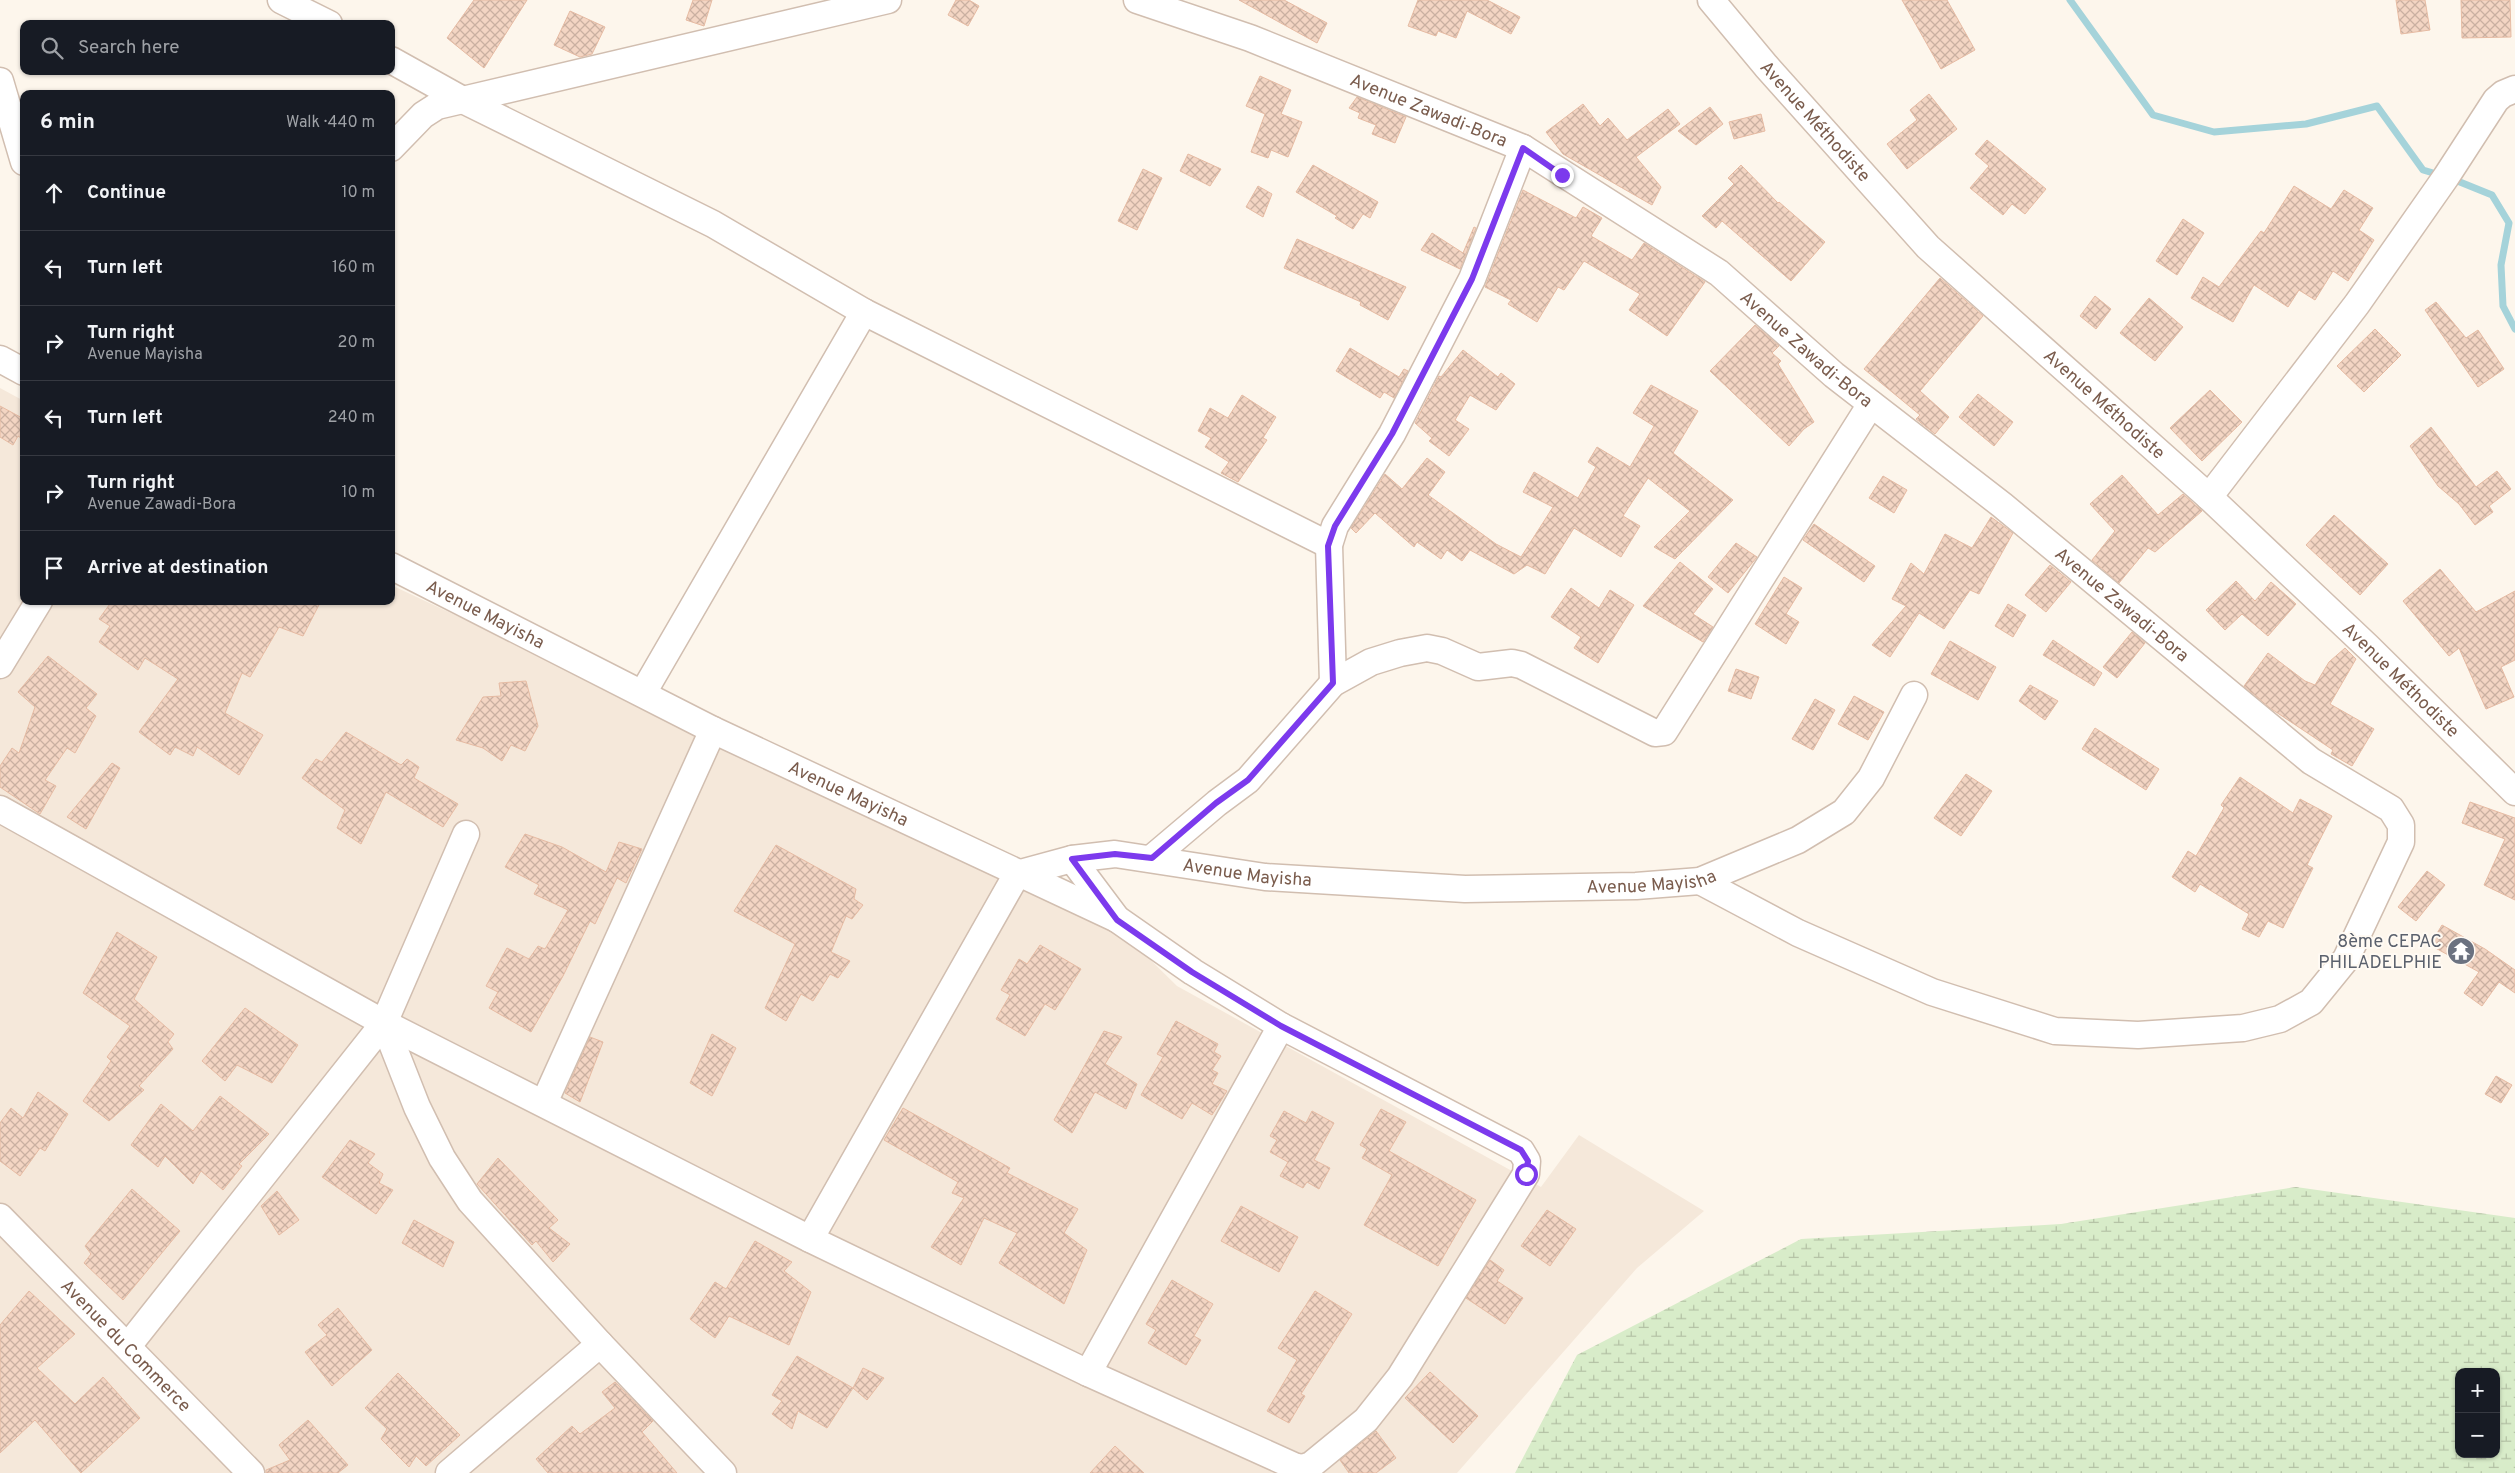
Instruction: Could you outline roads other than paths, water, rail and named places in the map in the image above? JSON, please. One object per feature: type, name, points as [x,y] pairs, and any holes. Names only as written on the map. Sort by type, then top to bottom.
[{"type":"street","points":[[281,0],[325,14]]},
{"type":"street","points":[[395,144],[430,110],[461,99],[888,0]]},
{"type":"street","name":"Avenue Zawadi-Bora","points":[[1137,0],[1250,38],[1523,148],[1719,273],[1834,375],[2002,505],[2311,761],[2391,809],[2401,825],[2402,842],[2346,959],[2311,1002],[2280,1019],[2243,1028],[2138,1035],[2055,1031],[1932,992],[1798,933],[1700,881]]},
{"type":"street","name":"Avenue Méthodiste","points":[[1711,0],[1766,66],[1928,247],[2208,497],[2368,647],[2515,792]]},
{"type":"street","points":[[395,62],[461,99],[713,224],[864,312],[1328,546]]},
{"type":"street","points":[[0,81],[20,148]]},
{"type":"street","points":[[2208,497],[2357,304],[2446,177],[2496,100],[2503,94],[2515,89]]},
{"type":"street","points":[[1333,683],[1328,546],[1335,526],[1392,434],[1472,279],[1523,148]]},
{"type":"street","points":[[643,693],[864,312]]},
{"type":"street","points":[[0,359],[20,370]]},
{"type":"street","points":[[1152,858],[1216,803],[1248,780],[1333,683],[1384,657],[1427,648],[1442,651],[1478,667],[1512,663],[1532,668],[1655,733],[1664,732],[1871,404]]},
{"type":"street","name":"Avenue Mayisha","points":[[395,568],[713,730],[1017,874],[1072,859],[1115,854],[1152,858],[1265,877],[1465,889],[1636,886],[1700,881],[1798,840],[1844,812],[1871,778],[1914,695]]},
{"type":"street","points":[[0,665],[37,605]]},
{"type":"street","points":[[544,1103],[713,730]]},
{"type":"street","points":[[0,809],[384,1023],[810,1239],[1088,1372],[1294,1466],[1306,1467],[1366,1420],[1400,1377],[1526,1174],[1528,1161],[1521,1150],[1281,1026],[1192,972],[1117,920],[1017,874],[810,1239]]},
{"type":"street","points":[[128,1346],[384,1023],[466,834]]},
{"type":"street","points":[[1072,859],[1117,920]]},
{"type":"street","points":[[384,1023],[418,1107],[453,1177],[470,1201],[600,1344],[723,1473]]},
{"type":"street","points":[[1088,1372],[1281,1026]]},
{"type":"street","name":"Avenue du Commerce","points":[[0,1217],[251,1473]]},
{"type":"street","points":[[449,1473],[600,1344]]},
{"type":"waterway","points":[[2070,0],[2153,115],[2214,132],[2306,124],[2377,106],[2423,170],[2440,175]]},
{"type":"waterway","points":[[2450,178],[2492,195],[2509,223],[2501,265],[2503,306],[2515,329]]},
{"type":"place","name":"8ème CEPAC PHILADELPHIE","points":[[2461,951]]}]
